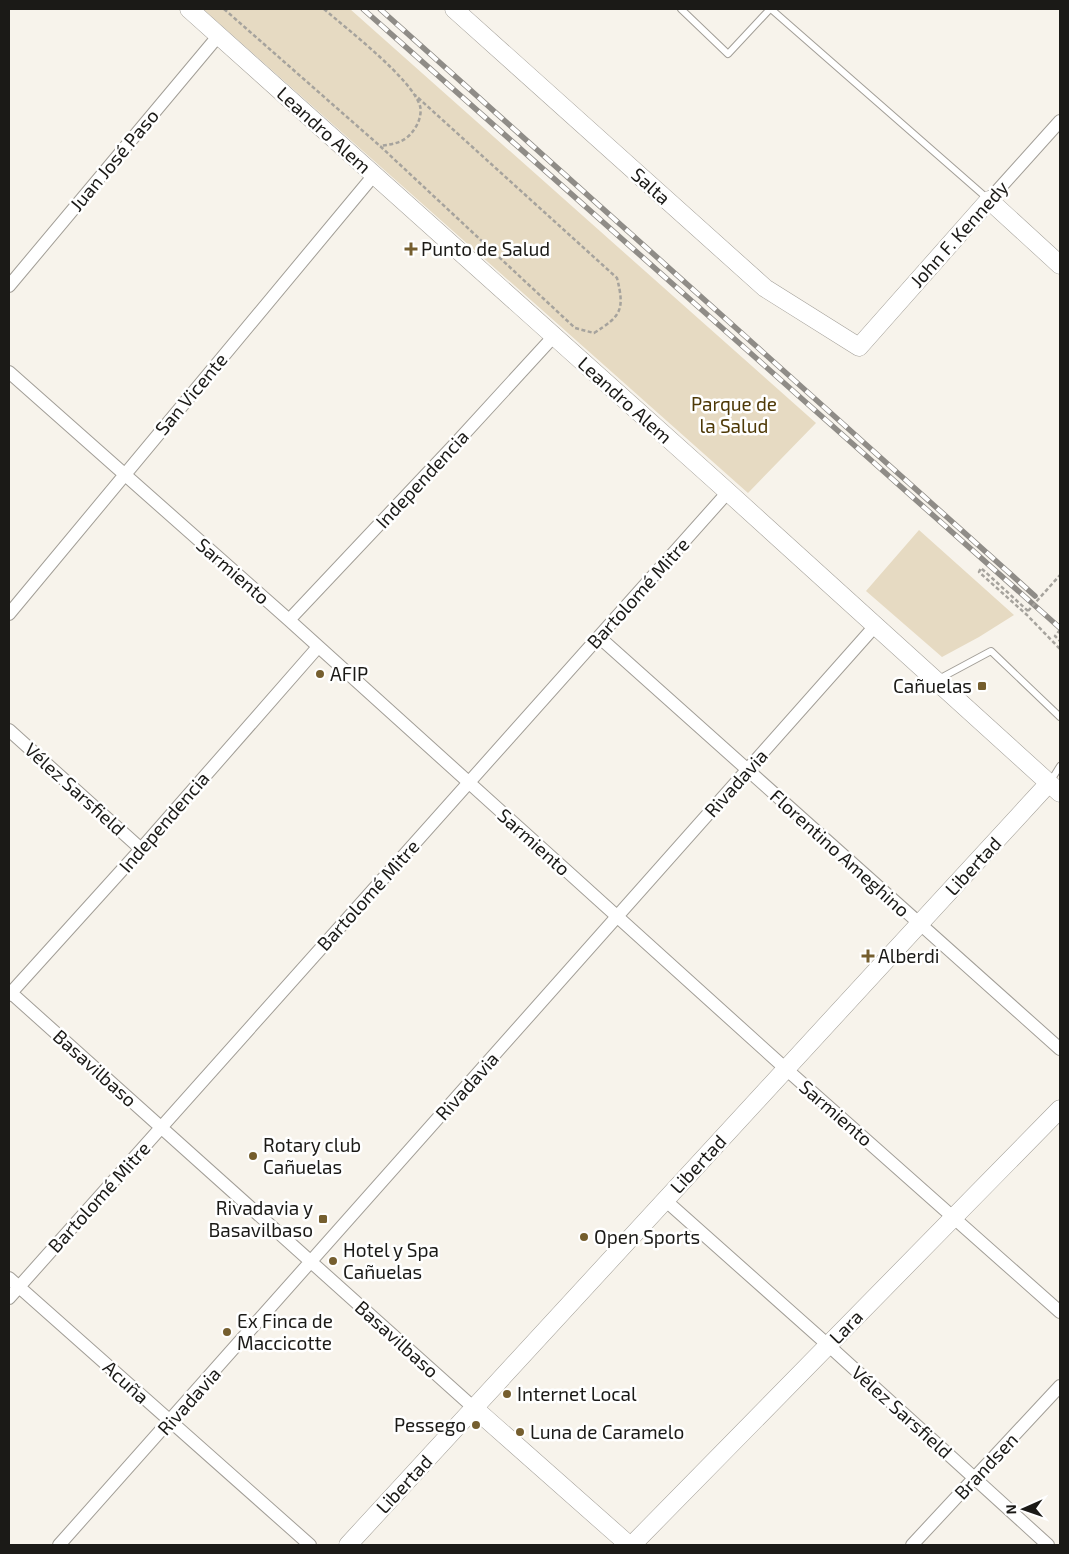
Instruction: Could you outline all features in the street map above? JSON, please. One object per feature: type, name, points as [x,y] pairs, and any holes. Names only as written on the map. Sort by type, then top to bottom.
[{"type":"street","name":"Leandro Alem","points":[[189,9],[1055,788]]},
{"type":"street","name":"Salta","points":[[454,9],[765,288],[859,347]]},
{"type":"street","name":"Juan José Paso","points":[[9,286],[219,35]]},
{"type":"street","name":"John F. Kennedy","points":[[859,347],[1060,121]]},
{"type":"street","name":"San Vicente","points":[[9,614],[374,175]]},
{"type":"street","points":[[988,200],[1060,265]]},
{"type":"street","name":"Independencia","points":[[289,620],[554,336]]},
{"type":"street","name":"Sarmiento","points":[[9,372],[289,620],[786,1069],[1060,1312]]},
{"type":"street","name":"Bartolomé Mitre","points":[[9,1298],[14,1283],[160,1127],[728,492]]},
{"type":"street","name":"Rivadavia","points":[[59,1545],[875,626]]},
{"type":"street","name":"Florentino Ameghino","points":[[598,636],[1060,1049]]},
{"type":"street","name":"Independencia","points":[[9,993],[141,849],[318,648]]},
{"type":"street","name":"Vélez Sarsfield","points":[[9,730],[141,849]]},
{"type":"street","name":"Libertad","points":[[348,1545],[920,924],[1055,788]]},
{"type":"street","name":"Basavilbaso","points":[[9,993],[630,1545]]},
{"type":"street","name":"Lara","points":[[630,1545],[1060,1109]]},
{"type":"street","name":"Vélez Sarsfield","points":[[665,1200],[1048,1545]]},
{"type":"street","name":"Acuña","points":[[14,1283],[310,1545]]},
{"type":"street","name":"Brandsen","points":[[912,1545],[1060,1386]]},
{"type":"lane","points":[[681,9],[728,54],[771,9],[988,200]]},
{"type":"lane","points":[[936,681],[991,651],[1060,717]]},
{"type":"lane","points":[[1055,788],[1060,766]]},
{"type":"path","points":[[224,9],[380,146],[575,328],[594,333],[612,321],[621,307],[621,294],[617,278],[415,96]]},
{"type":"path","points":[[324,9],[401,77],[421,108],[417,125],[410,137],[396,144],[380,146]]},
{"type":"path","points":[[1060,575],[1028,611],[981,568],[979,572],[1027,615],[1060,650]]},
{"type":"path","points":[[1060,630],[1055,636],[1060,641]]},
{"type":"green space","name":"Parque de la Salud","points":[[203,9],[350,9],[816,423],[748,493]]},
{"type":"green space","points":[[919,530],[1014,615],[942,657],[866,591]]},
{"type":"railway","points":[[363,9],[1060,628]]},
{"type":"railway","points":[[380,9],[1035,596]]},
{"type":"place","name":"Punto de Salud","points":[[411,249]]},
{"type":"place","name":"AFIP","points":[[320,674]]},
{"type":"place","name":"Cañuelas","points":[[982,686]]},
{"type":"place","name":"Alberdi","points":[[868,956]]},
{"type":"place","name":"Rotary club Cañuelas","points":[[253,1156]]},
{"type":"place","name":"Rivadavia y Basavilbaso","points":[[323,1219]]},
{"type":"place","name":"Open Sports","points":[[584,1237]]},
{"type":"place","name":"Hotel y Spa Cañuelas","points":[[333,1261]]},
{"type":"place","name":"Ex Finca de Maccicotte","points":[[227,1332]]},
{"type":"place","name":"Internet Local","points":[[507,1394]]},
{"type":"place","name":"Pessego","points":[[476,1425]]},
{"type":"place","name":"Luna de Caramelo","points":[[520,1432]]}]
